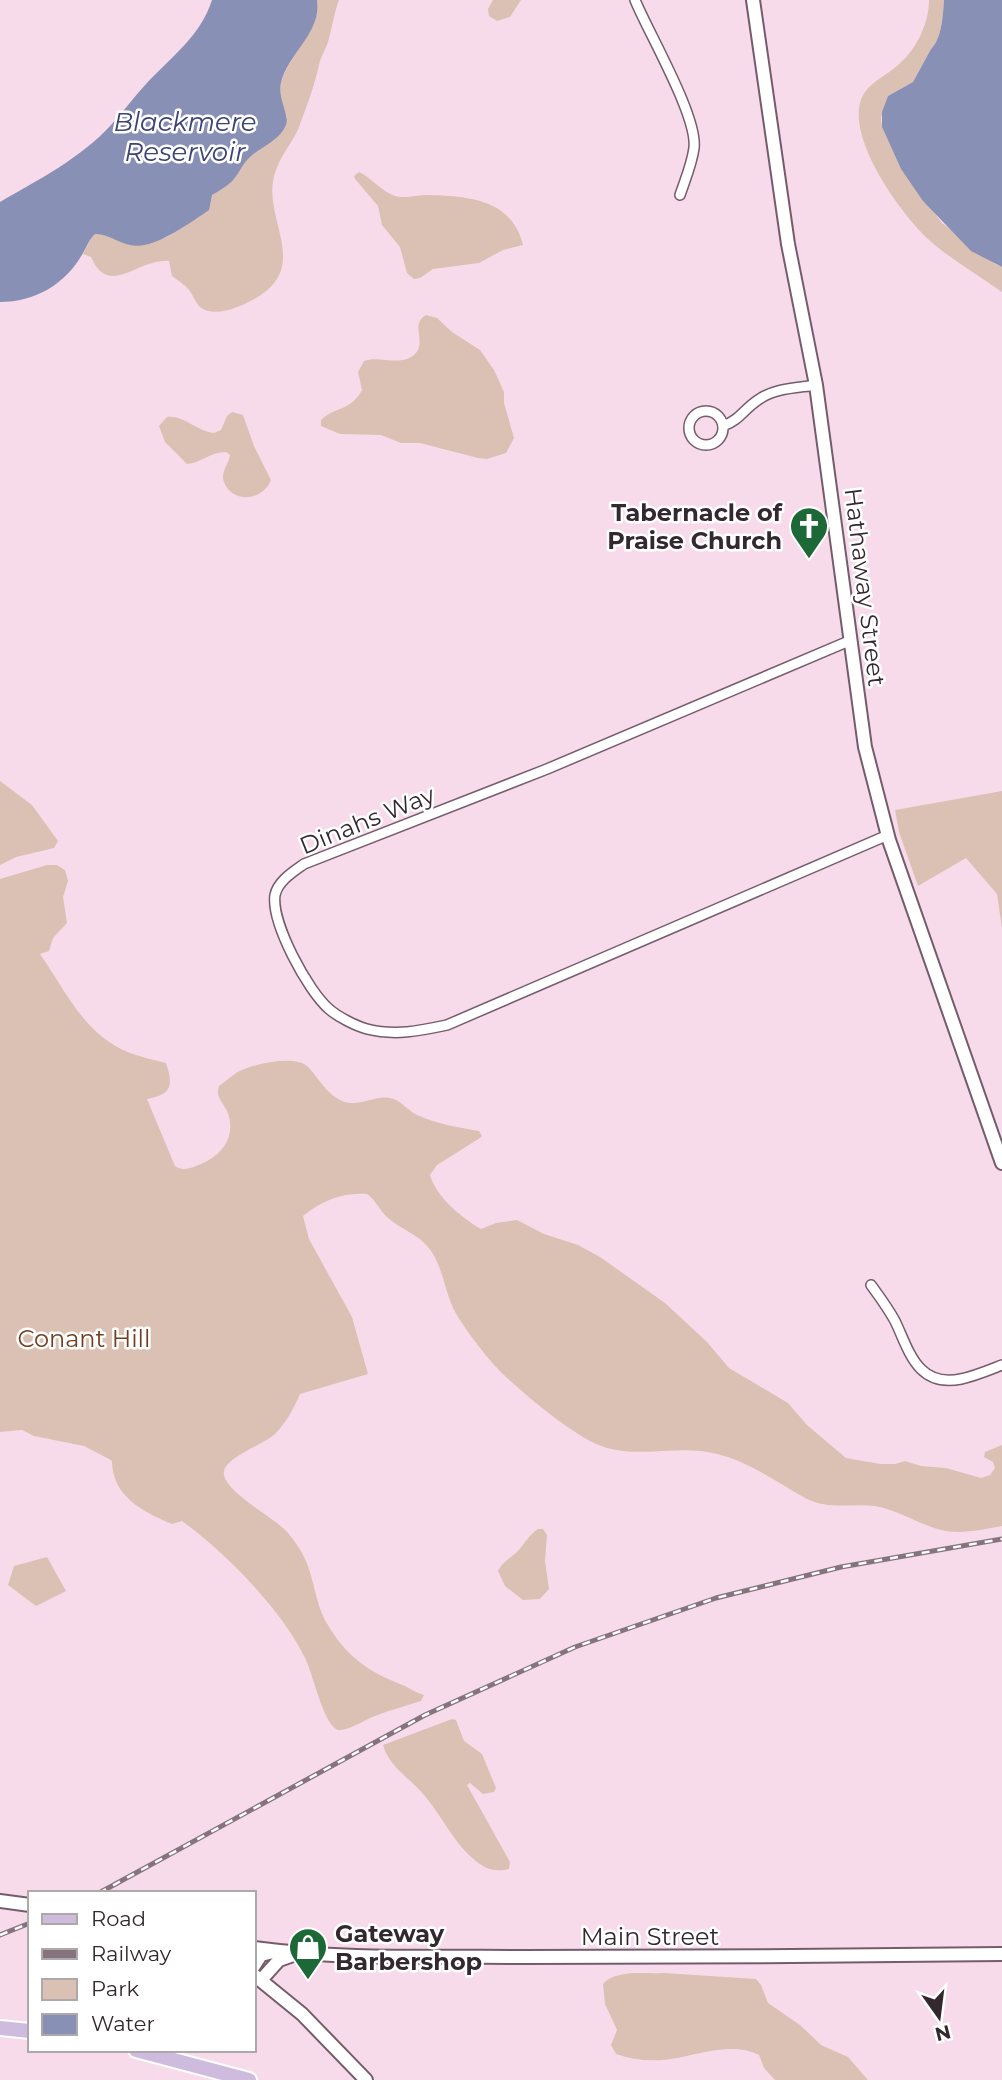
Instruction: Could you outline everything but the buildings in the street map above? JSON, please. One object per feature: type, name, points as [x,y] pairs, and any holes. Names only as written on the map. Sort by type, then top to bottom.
[{"type":"main road","points":[[0,2028],[28,2031]]},
{"type":"main road","points":[[144,2052],[249,2080]]},
{"type":"street","points":[[635,0],[677,88],[695,142],[690,168],[680,195]]},
{"type":"street","name":"Hathaway Street","points":[[753,0],[788,244],[816,385],[834,501],[849,642],[865,747],[888,835],[1002,1163]]},
{"type":"street","points":[[723,426],[741,418],[755,401],[770,393],[816,385]]},
{"type":"street","name":"Dinahs Way","points":[[849,642],[547,769],[303,864],[278,886],[275,904],[282,932],[302,975],[329,1010],[365,1028],[392,1033],[412,1032],[456,1021],[888,835]]},
{"type":"street","points":[[871,1285],[894,1320],[908,1353],[923,1371],[936,1378],[949,1380],[961,1379],[1002,1365]]},
{"type":"street","points":[[0,1901],[28,1905]]},
{"type":"street","name":"Main Street","points":[[256,1948],[298,1953],[419,1957],[644,1958],[1002,1954]]},
{"type":"street","points":[[256,1963],[261,1955],[277,1951]]},
{"type":"street","points":[[298,1953],[279,1960],[257,1978],[302,2014],[366,2080]]},
{"type":"street","points":[[331,2045],[354,2080]]},
{"type":"green space","points":[[317,0],[339,0],[302,119],[276,170],[272,187],[283,255],[281,270],[273,285],[243,304],[213,312],[200,307],[189,290],[172,276],[169,261],[146,265],[115,276],[106,275],[98,269],[91,257],[83,254],[94,233],[101,233],[130,245],[141,245],[167,237],[190,223],[212,195],[234,179],[248,158],[275,138],[287,117],[280,96],[281,83],[313,26]]},
{"type":"green space","points":[[493,0],[521,0],[510,17],[497,21],[489,16],[488,9]]},
{"type":"green space","points":[[929,0],[944,0],[938,39],[913,82],[888,96],[881,118],[882,127],[901,169],[942,223],[1002,267],[1002,292],[945,253],[916,227],[876,170],[860,127],[859,108],[865,92],[910,52],[924,27]]},
{"type":"green space","points":[[359,172],[395,196],[458,197],[486,203],[509,218],[523,245],[503,250],[479,263],[433,269],[414,279],[407,273],[400,247],[382,225],[378,206],[355,179],[354,176]]},
{"type":"green space","points":[[426,315],[437,318],[452,332],[480,350],[494,370],[504,392],[504,403],[514,438],[506,453],[487,459],[478,458],[420,443],[401,443],[381,435],[340,434],[321,426],[321,420],[358,397],[362,390],[358,372],[364,361],[396,361],[414,355],[419,345],[419,323]]},
{"type":"green space","points":[[232,412],[243,415],[254,446],[271,480],[267,487],[255,496],[240,497],[228,489],[223,478],[230,455],[226,452],[187,464],[165,442],[159,426],[167,417],[173,417],[214,433],[221,430],[227,416]]},
{"type":"green space","points":[[0,781],[32,805],[58,841],[54,848],[16,857],[0,865]]},
{"type":"green space","points":[[1002,791],[1002,928],[997,894],[966,858],[918,886],[899,832],[895,810]]},
{"type":"green space","name":"Conant Hill","points":[[47,865],[57,865],[65,870],[68,881],[63,897],[67,923],[53,938],[49,951],[40,954],[78,1011],[100,1035],[130,1053],[166,1063],[170,1084],[166,1092],[147,1099],[175,1166],[185,1169],[194,1167],[222,1150],[229,1136],[230,1120],[219,1096],[219,1086],[236,1073],[273,1062],[302,1063],[331,1094],[342,1101],[354,1103],[390,1098],[424,1118],[479,1131],[482,1136],[480,1138],[437,1165],[430,1175],[444,1199],[466,1219],[481,1229],[496,1223],[517,1220],[600,1257],[665,1303],[707,1342],[729,1368],[788,1403],[807,1425],[846,1458],[880,1464],[905,1461],[921,1466],[946,1468],[981,1478],[990,1475],[995,1468],[993,1462],[984,1457],[985,1452],[1002,1445],[1002,1526],[951,1532],[875,1506],[815,1502],[752,1468],[717,1454],[690,1450],[621,1451],[595,1444],[538,1405],[491,1361],[457,1315],[429,1248],[388,1218],[367,1194],[349,1194],[317,1206],[303,1216],[309,1239],[352,1317],[368,1374],[300,1394],[275,1434],[232,1460],[224,1471],[225,1479],[231,1487],[282,1527],[297,1545],[308,1566],[325,1620],[349,1653],[380,1675],[424,1695],[421,1701],[346,1729],[336,1729],[327,1717],[306,1660],[283,1622],[252,1584],[216,1549],[182,1521],[172,1524],[131,1501],[117,1484],[112,1461],[109,1459],[84,1446],[34,1436],[22,1430],[0,1432],[0,879]]},
{"type":"green space","points":[[538,1529],[543,1529],[547,1535],[545,1561],[549,1589],[540,1599],[523,1600],[505,1586],[498,1571]]},
{"type":"green space","points":[[47,1557],[66,1591],[36,1606],[8,1585],[14,1566]]},
{"type":"green space","points":[[452,1719],[456,1720],[464,1741],[482,1754],[496,1788],[494,1792],[483,1794],[470,1783],[467,1785],[510,1862],[509,1869],[489,1869],[465,1851],[424,1795],[386,1753],[383,1745]]},
{"type":"green space","points":[[664,1973],[756,1979],[768,2003],[800,2025],[821,2045],[848,2057],[868,2080],[775,2080],[764,2068],[759,2055],[739,2049],[662,2060],[638,2059],[616,2054],[611,2045],[617,2030],[605,2004],[603,1984],[608,1979],[623,1974]]},
{"type":"water","name":"Blackmere Reservoir","points":[[212,0],[317,0],[317,12],[310,33],[290,62],[281,83],[287,121],[283,130],[248,159],[232,181],[212,195],[209,210],[182,228],[160,240],[139,246],[95,234],[76,264],[58,282],[37,295],[0,302],[0,202],[58,168],[99,137],[192,36]]},
{"type":"water","points":[[944,0],[1002,0],[1002,267],[971,251],[923,201],[901,169],[882,127],[882,112],[888,96],[913,82],[938,39]]},
{"type":"railway","points":[[103,1891],[425,1715],[575,1647],[716,1598],[841,1567],[1002,1539]]},
{"type":"railway","points":[[0,1935],[28,1924]]},
{"type":"place","name":"Tabernacle of Praise Church","points":[[809,560]]},
{"type":"place","name":"Gateway Barbershop","points":[[308,1981]]}]
